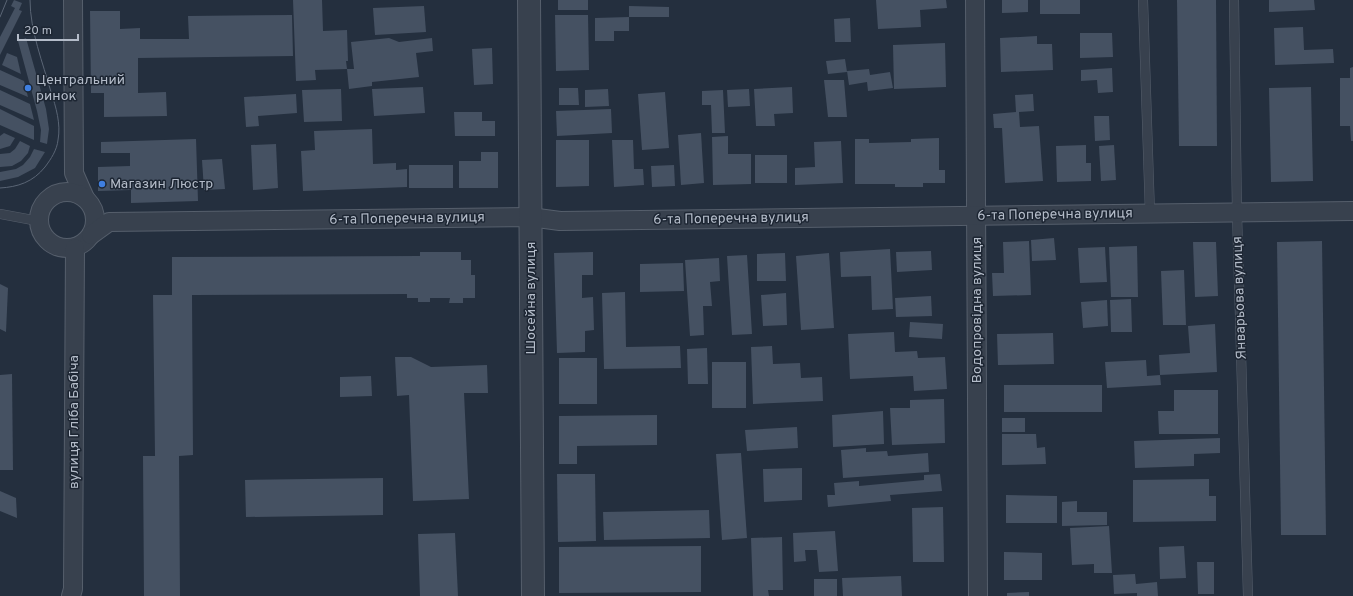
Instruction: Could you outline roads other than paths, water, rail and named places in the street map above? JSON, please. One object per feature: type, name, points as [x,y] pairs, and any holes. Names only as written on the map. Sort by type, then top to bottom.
[{"type":"street","points":[[74,0],[74,173],[95,217],[91,235]]},
{"type":"street","name":"Шосейна вулиця","points":[[529,0],[533,596]]},
{"type":"street","name":"Водопровідна вулиця","points":[[975,0],[978,596]]},
{"type":"street","points":[[57,193],[75,194],[88,202],[109,222],[91,235],[85,242],[75,248],[56,246],[47,240],[41,232],[38,221],[43,204],[57,193],[74,173]]},
{"type":"street","name":"6-та Поперечна вулиця","points":[[109,222],[530,217],[560,221],[1353,211]]},
{"type":"street","name":"вулиця Гліба Бабіча","points":[[71,596],[73,581],[75,248]]},
{"type":"lane","points":[[1143,0],[1150,214]]},
{"type":"lane","name":"Январьова вулиця","points":[[1234,0],[1237,213],[1248,596]]},
{"type":"lane","points":[[0,214],[38,221]]},
{"type":"tram line","points":[[0,17],[7,0]]},
{"type":"tram line","points":[[0,188],[25,183],[40,172],[51,158],[56,147],[59,134],[58,116],[32,23],[30,0]]},
{"type":"place","name":"Центральний ринок","points":[[28,88]]},
{"type":"place","name":"Магазин Люстр","points":[[102,184]]}]
